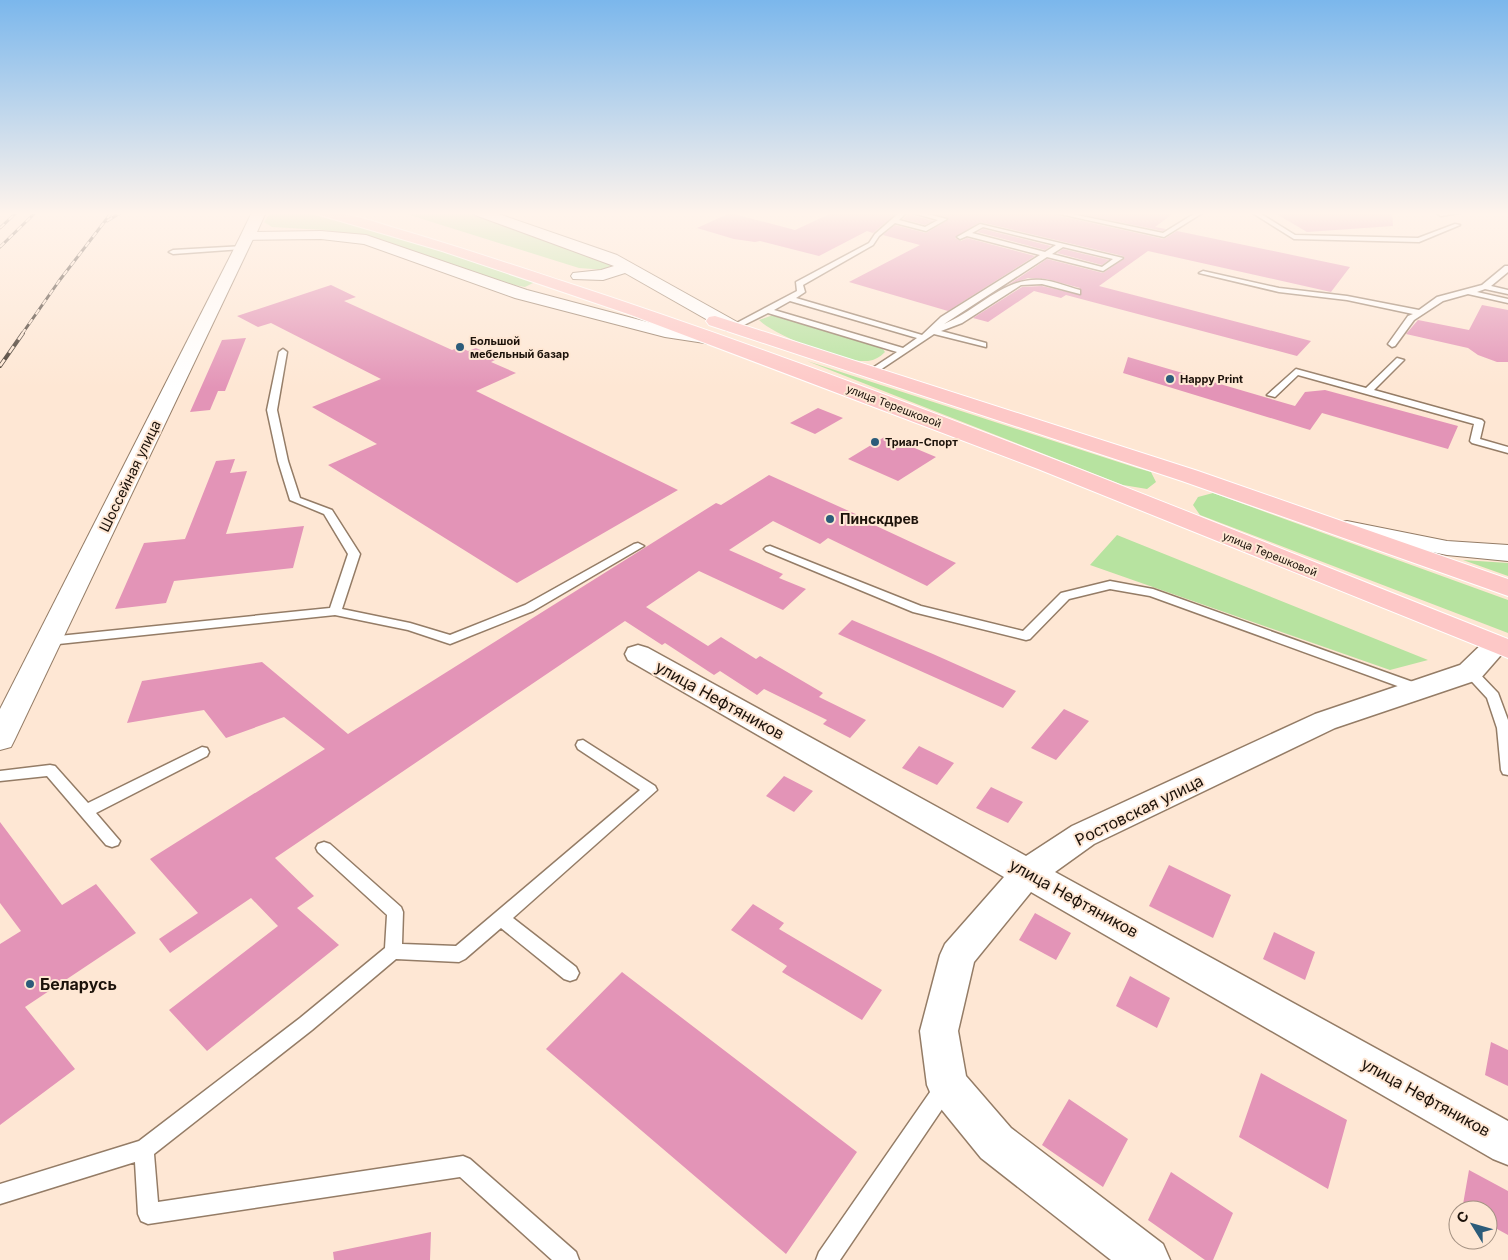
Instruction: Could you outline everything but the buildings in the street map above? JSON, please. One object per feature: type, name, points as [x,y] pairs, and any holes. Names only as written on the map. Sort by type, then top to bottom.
[{"type":"main road","name":"Шоссейная улица","points":[[0,739],[231,271]]},
{"type":"main road","points":[[454,271],[521,294],[665,332],[711,339]]},
{"type":"main road","name":"улица Терешковой","points":[[514,271],[711,339],[1046,464],[1502,647]]},
{"type":"main road","name":"улица Терешковой","points":[[563,271],[1190,476],[1508,588]]},
{"type":"main road","points":[[579,276],[612,273],[617,271]]},
{"type":"main road","points":[[636,271],[733,327]]},
{"type":"main road","points":[[521,294],[543,292],[549,290],[554,284]]},
{"type":"main road","points":[[749,353],[772,340]]},
{"type":"main road","points":[[1158,510],[1190,476]]},
{"type":"main road","points":[[1329,524],[1434,546],[1482,553],[1508,553]]},
{"type":"street","name":"Ростовская улица","points":[[947,1085],[938,1031],[958,956],[1028,872],[1083,835],[1325,721],[1470,672],[1502,647]]},
{"type":"street","name":"улица Нефтяников","points":[[638,654],[1508,1144]]},
{"type":"street","points":[[947,1085],[996,1143],[1147,1260]]},
{"type":"lane","points":[[733,327],[801,292],[800,284],[824,271]]},
{"type":"lane","points":[[871,373],[924,338],[944,319],[1020,271]]},
{"type":"lane","points":[[1392,344],[1411,318],[1440,299],[1485,287],[1505,271]]},
{"type":"lane","points":[[1203,272],[1279,290],[1347,298],[1420,313]]},
{"type":"lane","points":[[932,331],[959,320],[1019,283],[1042,282],[1078,292]]},
{"type":"lane","points":[[1485,287],[1508,292]]},
{"type":"lane","points":[[1466,292],[1508,301]]},
{"type":"lane","points":[[789,298],[924,338]]},
{"type":"lane","points":[[767,310],[904,351]]},
{"type":"lane","points":[[932,331],[983,345]]},
{"type":"lane","points":[[283,352],[272,410],[283,461],[295,500],[328,512],[354,554],[334,612]]},
{"type":"lane","points":[[1368,391],[1400,360]]},
{"type":"lane","points":[[1272,395],[1296,372],[1479,422],[1476,441],[1508,450]]},
{"type":"lane","points":[[49,641],[334,612],[410,627],[450,640],[529,608],[638,546]]},
{"type":"lane","points":[[770,549],[917,608],[1026,636],[1065,596],[1110,585],[1153,593],[1418,689]]},
{"type":"lane","points":[[1470,672],[1493,696],[1506,729],[1508,770]]},
{"type":"lane","points":[[0,1194],[144,1149],[306,1024],[393,951],[459,954],[650,790],[583,745]]},
{"type":"lane","points":[[86,811],[202,752]]},
{"type":"lane","points":[[0,776],[50,770],[112,841]]},
{"type":"lane","points":[[324,848],[395,912],[393,951]]},
{"type":"lane","points":[[500,918],[570,973]]},
{"type":"lane","points":[[827,1260],[947,1085]]},
{"type":"lane","points":[[144,1149],[148,1214],[463,1166],[568,1260]]},
{"type":"green space","points":[[472,271],[502,271],[535,282],[525,287]]},
{"type":"green space","points":[[773,315],[882,348],[885,352],[877,358],[868,361],[844,358],[828,353],[794,341],[759,320]]},
{"type":"green space","points":[[807,361],[1151,472],[1156,482],[1147,489],[1123,485]]},
{"type":"green space","points":[[1213,493],[1508,600],[1508,633],[1200,515],[1193,505],[1198,497]]},
{"type":"green space","points":[[1117,535],[1428,660],[1390,670],[1090,565]]},
{"type":"green space","points":[[1463,560],[1508,563],[1508,576]]},
{"type":"railway","points":[[22,334],[67,271]]},
{"type":"railway","points":[[0,366],[23,333]]},
{"type":"place","name":"Большой мебельный базар","points":[[460,347]]},
{"type":"place","name":"Happy Print","points":[[1170,379]]},
{"type":"place","name":"Триал-Спорт","points":[[875,442]]},
{"type":"place","name":"Пинскдрев","points":[[830,519]]},
{"type":"place","name":"Беларусь","points":[[30,984]]}]
